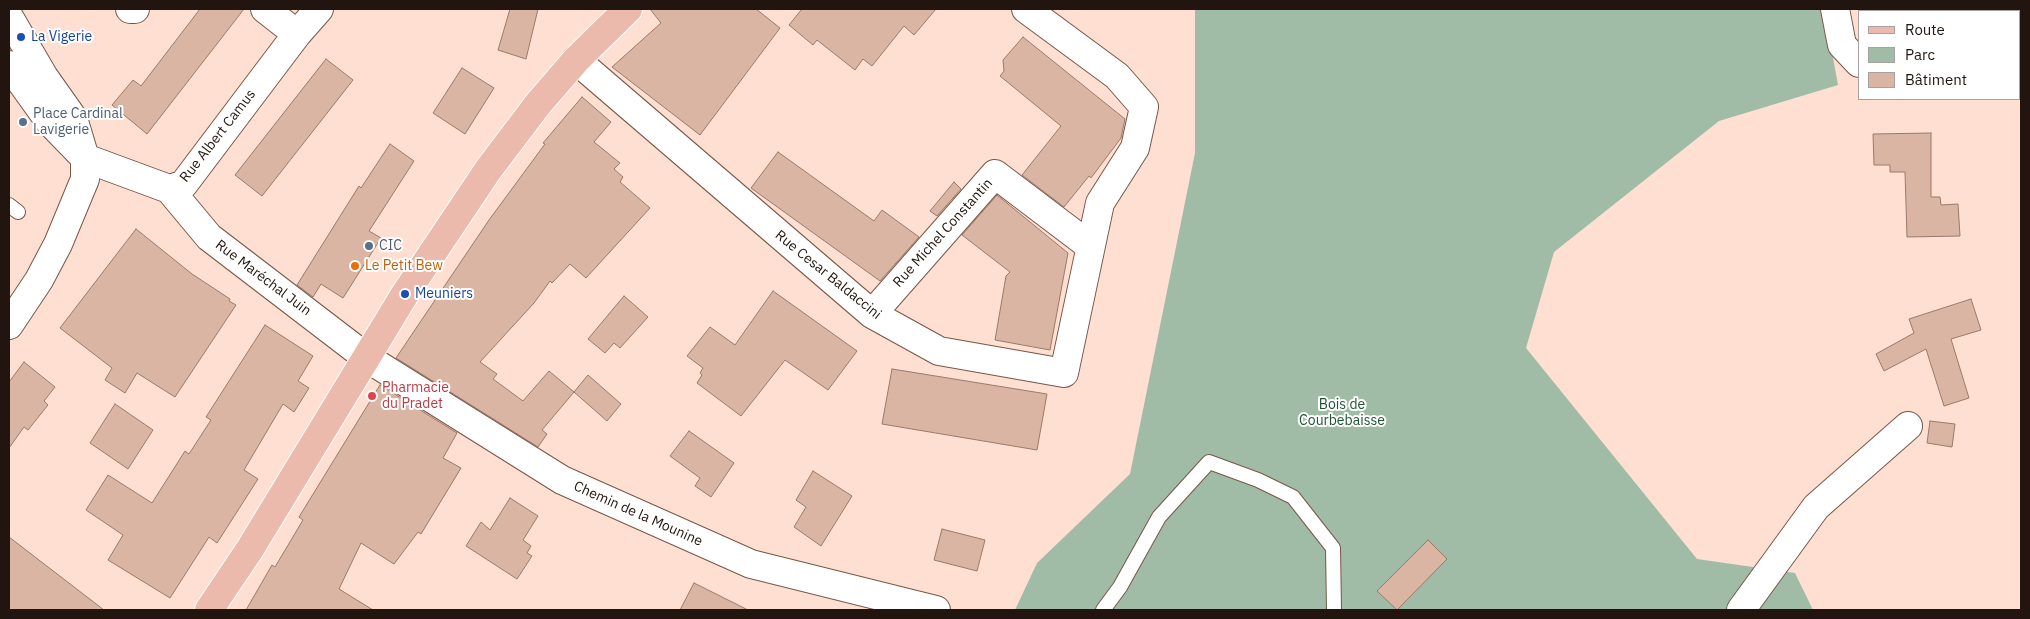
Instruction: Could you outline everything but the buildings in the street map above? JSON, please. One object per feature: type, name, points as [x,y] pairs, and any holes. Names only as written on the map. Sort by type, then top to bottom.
[{"type":"main road","points":[[209,610],[250,549],[366,358],[445,233],[488,170],[538,104],[576,60],[628,9]]},
{"type":"street","points":[[130,9],[135,9]]},
{"type":"street","points":[[265,9],[297,34]]},
{"type":"street","name":"Rue Albert Camus","points":[[84,158],[169,189],[182,185],[297,34],[319,9]]},
{"type":"street","points":[[1026,9],[1117,76],[1144,107],[1135,148],[1100,203],[1090,246]]},
{"type":"street","points":[[1835,9],[1842,45],[1858,62]]},
{"type":"street","points":[[9,17],[44,77],[73,118],[84,158],[85,179],[68,222],[39,280],[9,324]]},
{"type":"street","name":"Rue Cesar Baldaccini","points":[[576,60],[872,314],[939,352],[1064,373],[1090,246]]},
{"type":"street","points":[[9,65],[50,122],[84,158]]},
{"type":"street","name":"Rue Michel Constantin","points":[[872,314],[995,174],[1090,246]]},
{"type":"street","name":"Rue Maréchal Juin","points":[[169,189],[209,237],[366,358]]},
{"type":"street","name":"Chemin de la Mounine","points":[[366,358],[562,480],[674,531],[751,564],[936,610]]},
{"type":"street","points":[[1741,610],[1816,507],[1908,426]]},
{"type":"lane","points":[[1103,610],[1120,587],[1160,517],[1209,462],[1258,480],[1293,497],[1333,548],[1334,610]]},
{"type":"green space","name":"Bois de Courbebaisse","points":[[1195,9],[1824,9],[1838,85],[1719,121],[1554,252],[1526,348],[1697,559],[1795,573],[1813,610],[1015,610],[1037,563],[1130,474],[1195,153]]},
{"type":"place","name":"La Vigerie","points":[[21,37]]},
{"type":"place","name":"Place Cardinal Lavigerie","points":[[23,122]]},
{"type":"place","name":"CIC","points":[[369,246]]},
{"type":"place","name":"Le Petit Bew","points":[[355,266]]},
{"type":"place","name":"Meuniers","points":[[405,294]]},
{"type":"place","name":"Pharmacie du Pradet","points":[[372,396]]}]
